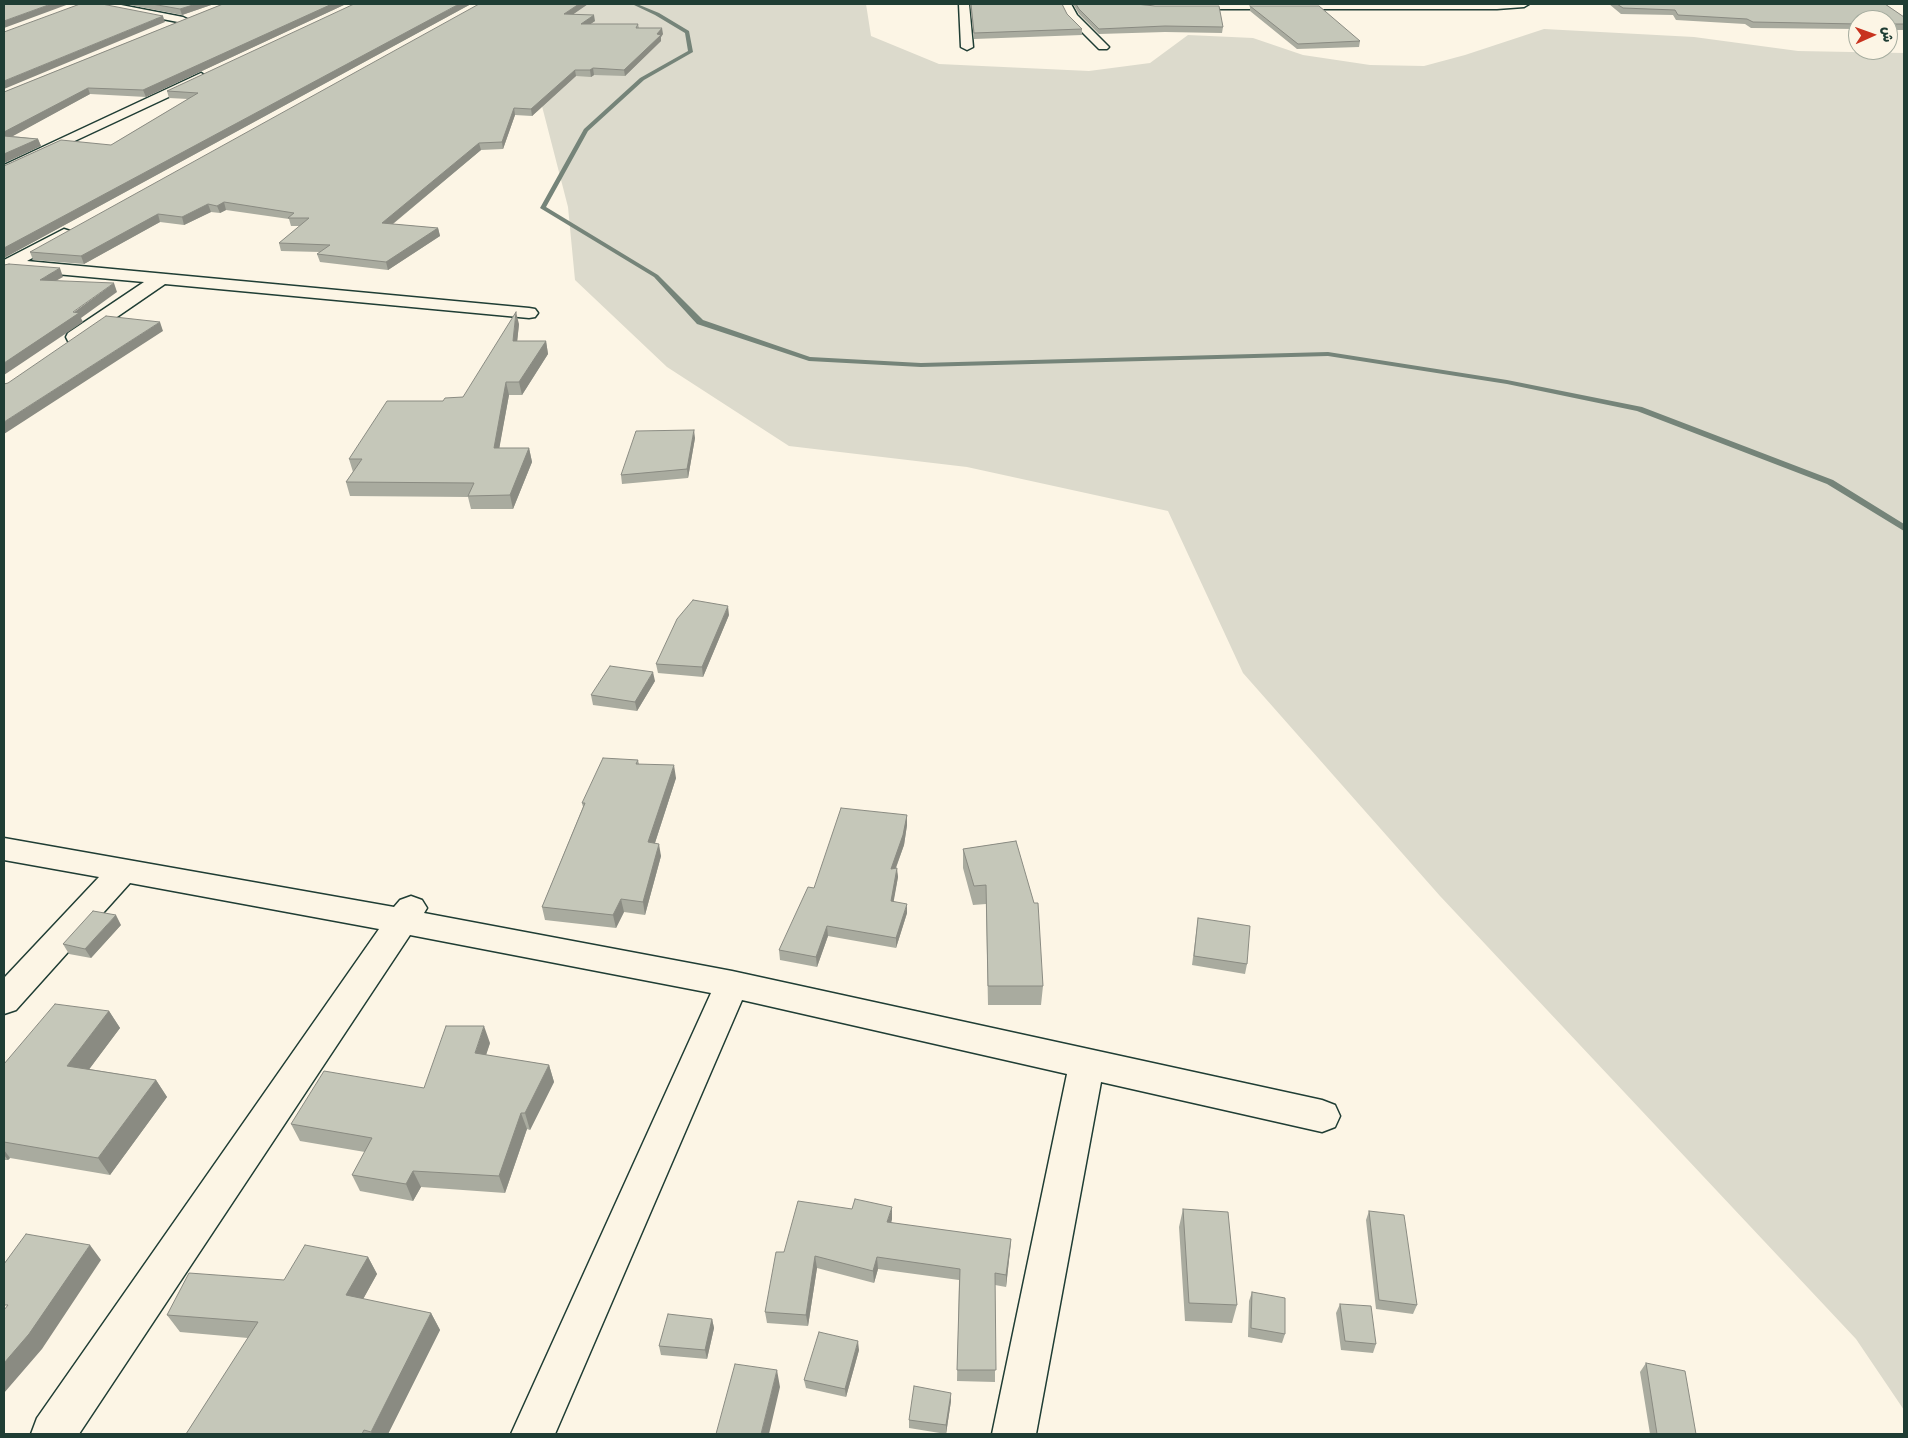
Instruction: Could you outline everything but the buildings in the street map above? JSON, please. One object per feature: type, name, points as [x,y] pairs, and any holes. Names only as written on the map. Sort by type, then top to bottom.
[{"type":"street","points":[[101,4],[188,18],[165,28]]},
{"type":"street","points":[[964,4],[967,47]]},
{"type":"street","points":[[1066,4],[1072,16],[1103,47]]},
{"type":"street","points":[[1135,4],[1156,6],[1488,6],[1524,4]]},
{"type":"street","points":[[4,170],[216,70]]},
{"type":"street","points":[[5,265],[77,227]]},
{"type":"street","points":[[5,265],[529,313]]},
{"type":"street","points":[[59,349],[161,279]]},
{"type":"street","points":[[4,849],[122,870],[408,913],[1322,1116]]},
{"type":"street","points":[[4,1000],[122,870]]},
{"type":"street","points":[[53,1434],[408,913]]},
{"type":"street","points":[[533,1434],[732,984]]},
{"type":"street","points":[[1014,1434],[1087,1063]]},
{"type":"shaded area","points":[[545,4],[866,4],[871,36],[939,64],[1089,71],[1150,63],[1188,35],[1253,38],[1303,55],[1370,65],[1424,66],[1465,55],[1544,29],[1694,37],[1798,51],[1848,52],[1848,60],[1898,60],[1898,53],[1904,53],[1904,1410],[1856,1339],[1440,896],[1243,673],[1168,511],[967,467],[789,446],[667,367],[575,280],[568,207],[519,17]]},
{"type":"waterway","points":[[634,4],[657,14],[687,32],[691,52],[642,79],[586,130],[543,208],[656,276],[700,322],[809,359],[921,365],[1328,354],[1507,382],[1639,409],[1830,482],[1904,528]]}]
